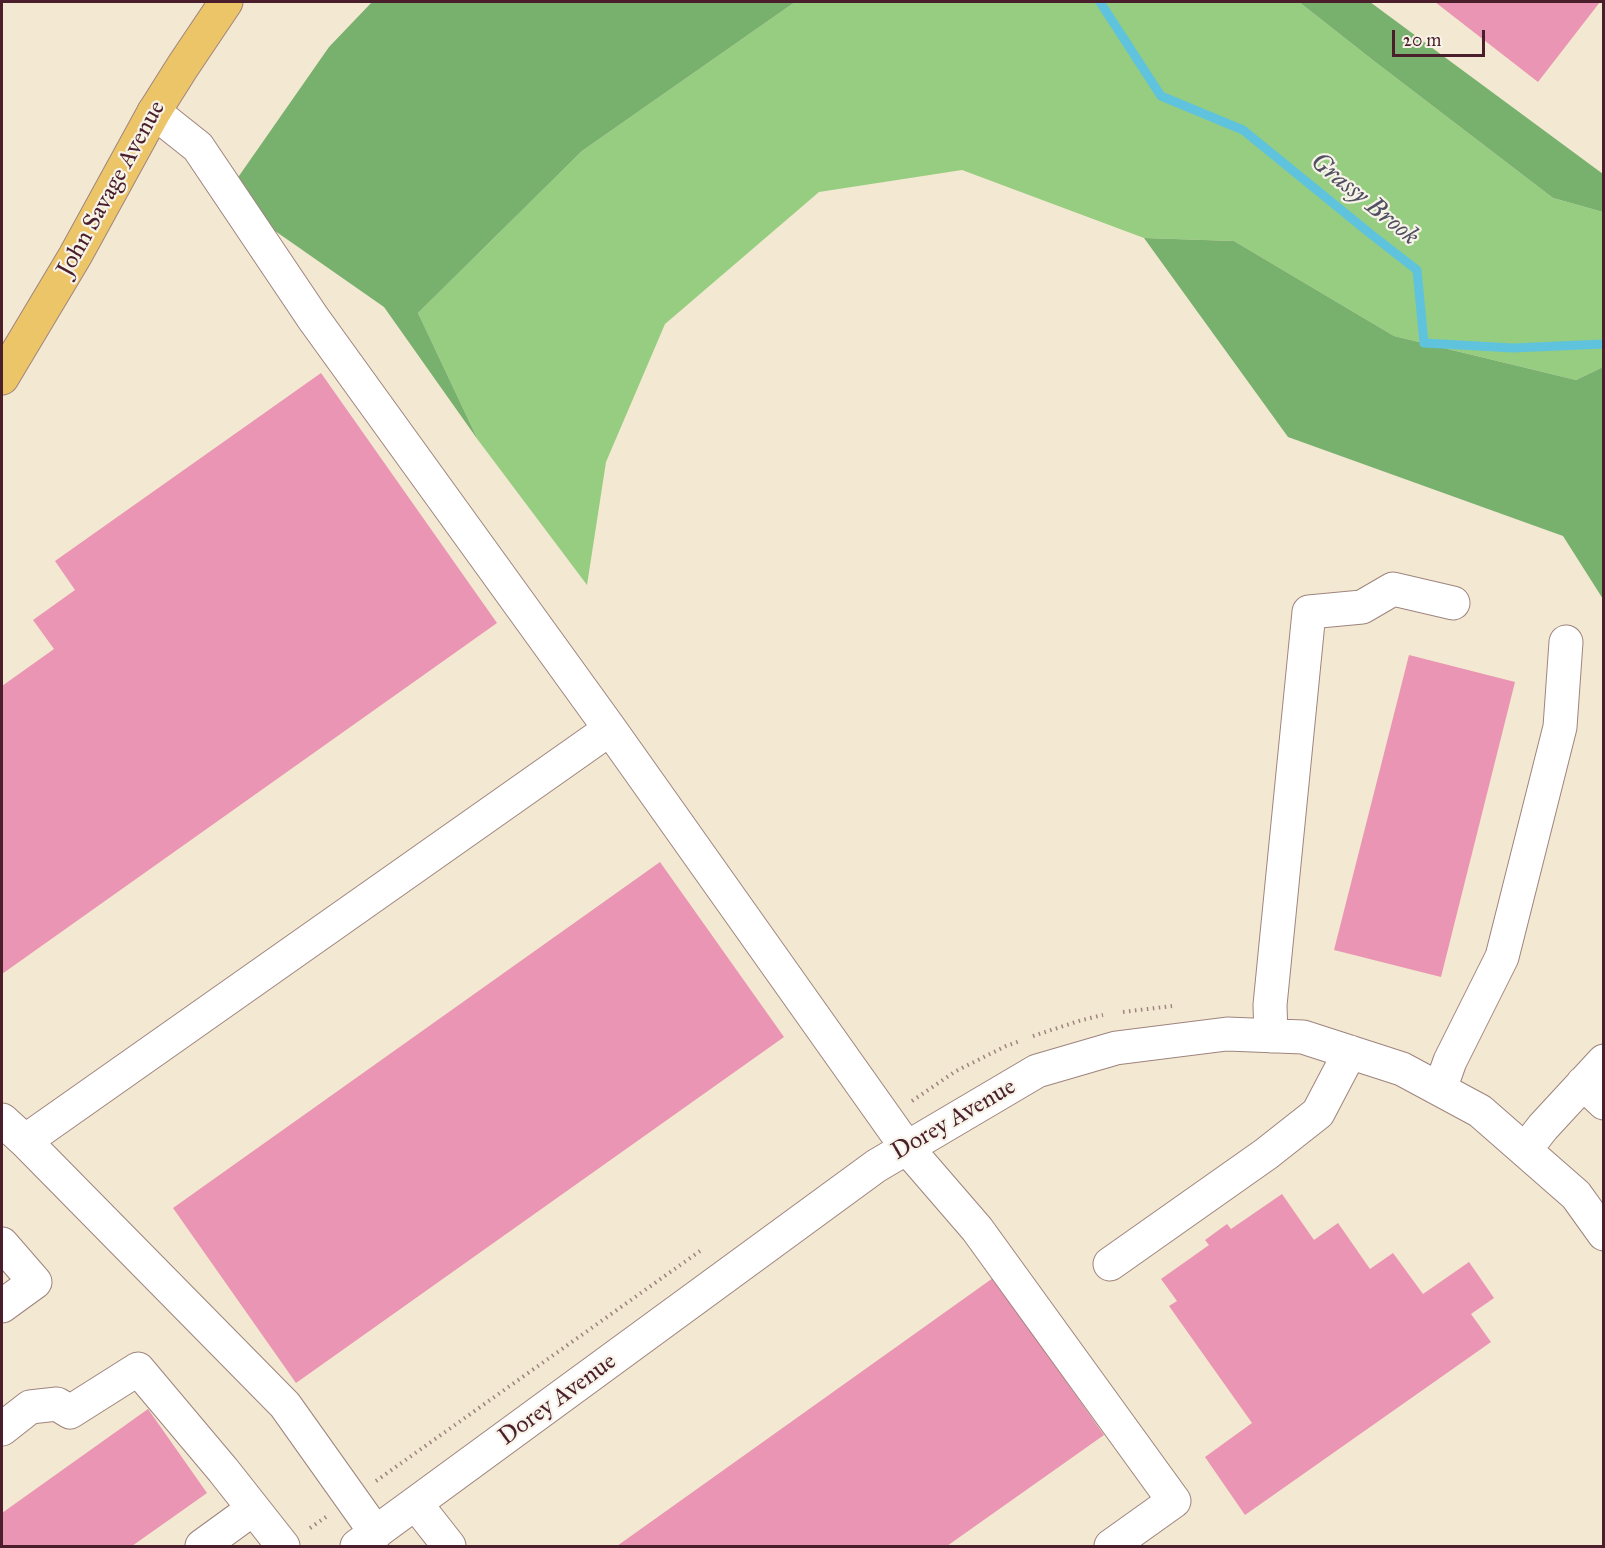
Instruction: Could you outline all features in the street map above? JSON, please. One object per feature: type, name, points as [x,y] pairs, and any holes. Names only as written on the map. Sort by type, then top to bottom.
[{"type":"main road","name":"John Savage Avenue","points":[[2,378],[47,304],[154,112],[226,2]]},
{"type":"street","points":[[154,112],[198,147],[314,318],[908,1148],[977,1229],[1174,1501],[1111,1546]]},
{"type":"street","points":[[1271,1036],[1270,1005],[1309,612],[1362,607],[1393,589],[1453,603]]},
{"type":"street","points":[[1440,1089],[1450,1061],[1502,957],[1560,727],[1566,642]]},
{"type":"street","points":[[367,1540],[285,1405],[13,1131],[610,729]]},
{"type":"street","name":"Dorey Avenue","points":[[367,1540],[876,1166],[1037,1071],[1116,1048],[1227,1034],[1303,1037],[1402,1069],[1480,1111],[1576,1195],[1604,1234]]},
{"type":"street","points":[[1110,1264],[1266,1154],[1318,1113],[1350,1052]]},
{"type":"street","points":[[1525,1150],[1597,1083]]},
{"type":"street","points":[[2,1244],[35,1282],[2,1306]]},
{"type":"street","points":[[2,1430],[30,1407],[57,1404],[70,1412],[138,1369],[283,1546]]},
{"type":"street","points":[[416,1504],[449,1546]]},
{"type":"street","points":[[202,1546],[254,1509]]},
{"type":"green space","points":[[372,2],[795,2],[582,151],[418,313],[478,440],[384,307],[225,196],[329,47]]},
{"type":"green space","points":[[795,2],[1299,2],[1553,198],[1603,212],[1603,367],[1576,380],[1394,336],[1234,241],[1144,238],[962,170],[819,192],[665,324],[606,462],[587,585],[478,440],[418,313],[582,151]]},
{"type":"green space","points":[[1299,2],[1370,2],[1603,174],[1603,212],[1553,198]]},
{"type":"green space","points":[[1144,238],[1234,241],[1394,336],[1576,380],[1603,367],[1603,599],[1563,536],[1288,437]]},
{"type":"building","points":[[1435,2],[1600,2],[1538,82]]},
{"type":"building","points":[[321,373],[497,623],[2,974],[2,686],[54,649],[33,620],[75,590],[55,561]]},
{"type":"building","points":[[1409,655],[1515,682],[1441,977],[1334,950]]},
{"type":"building","points":[[660,862],[784,1037],[296,1383],[173,1208]]},
{"type":"building","points":[[1282,1194],[1314,1240],[1338,1223],[1370,1269],[1393,1253],[1423,1294],[1469,1262],[1494,1298],[1471,1314],[1491,1342],[1245,1515],[1205,1457],[1252,1423],[1169,1306],[1177,1301],[1161,1279],[1209,1245],[1205,1240],[1227,1224],[1231,1229]]},
{"type":"building","points":[[993,1278],[1104,1435],[947,1546],[617,1546]]},
{"type":"building","points":[[148,1409],[207,1493],[132,1546],[2,1546],[2,1513]]},
{"type":"waterway","name":"Grassy Brook","points":[[1100,2],[1161,96],[1243,130],[1417,270],[1424,343],[1513,348],[1604,344]]}]
